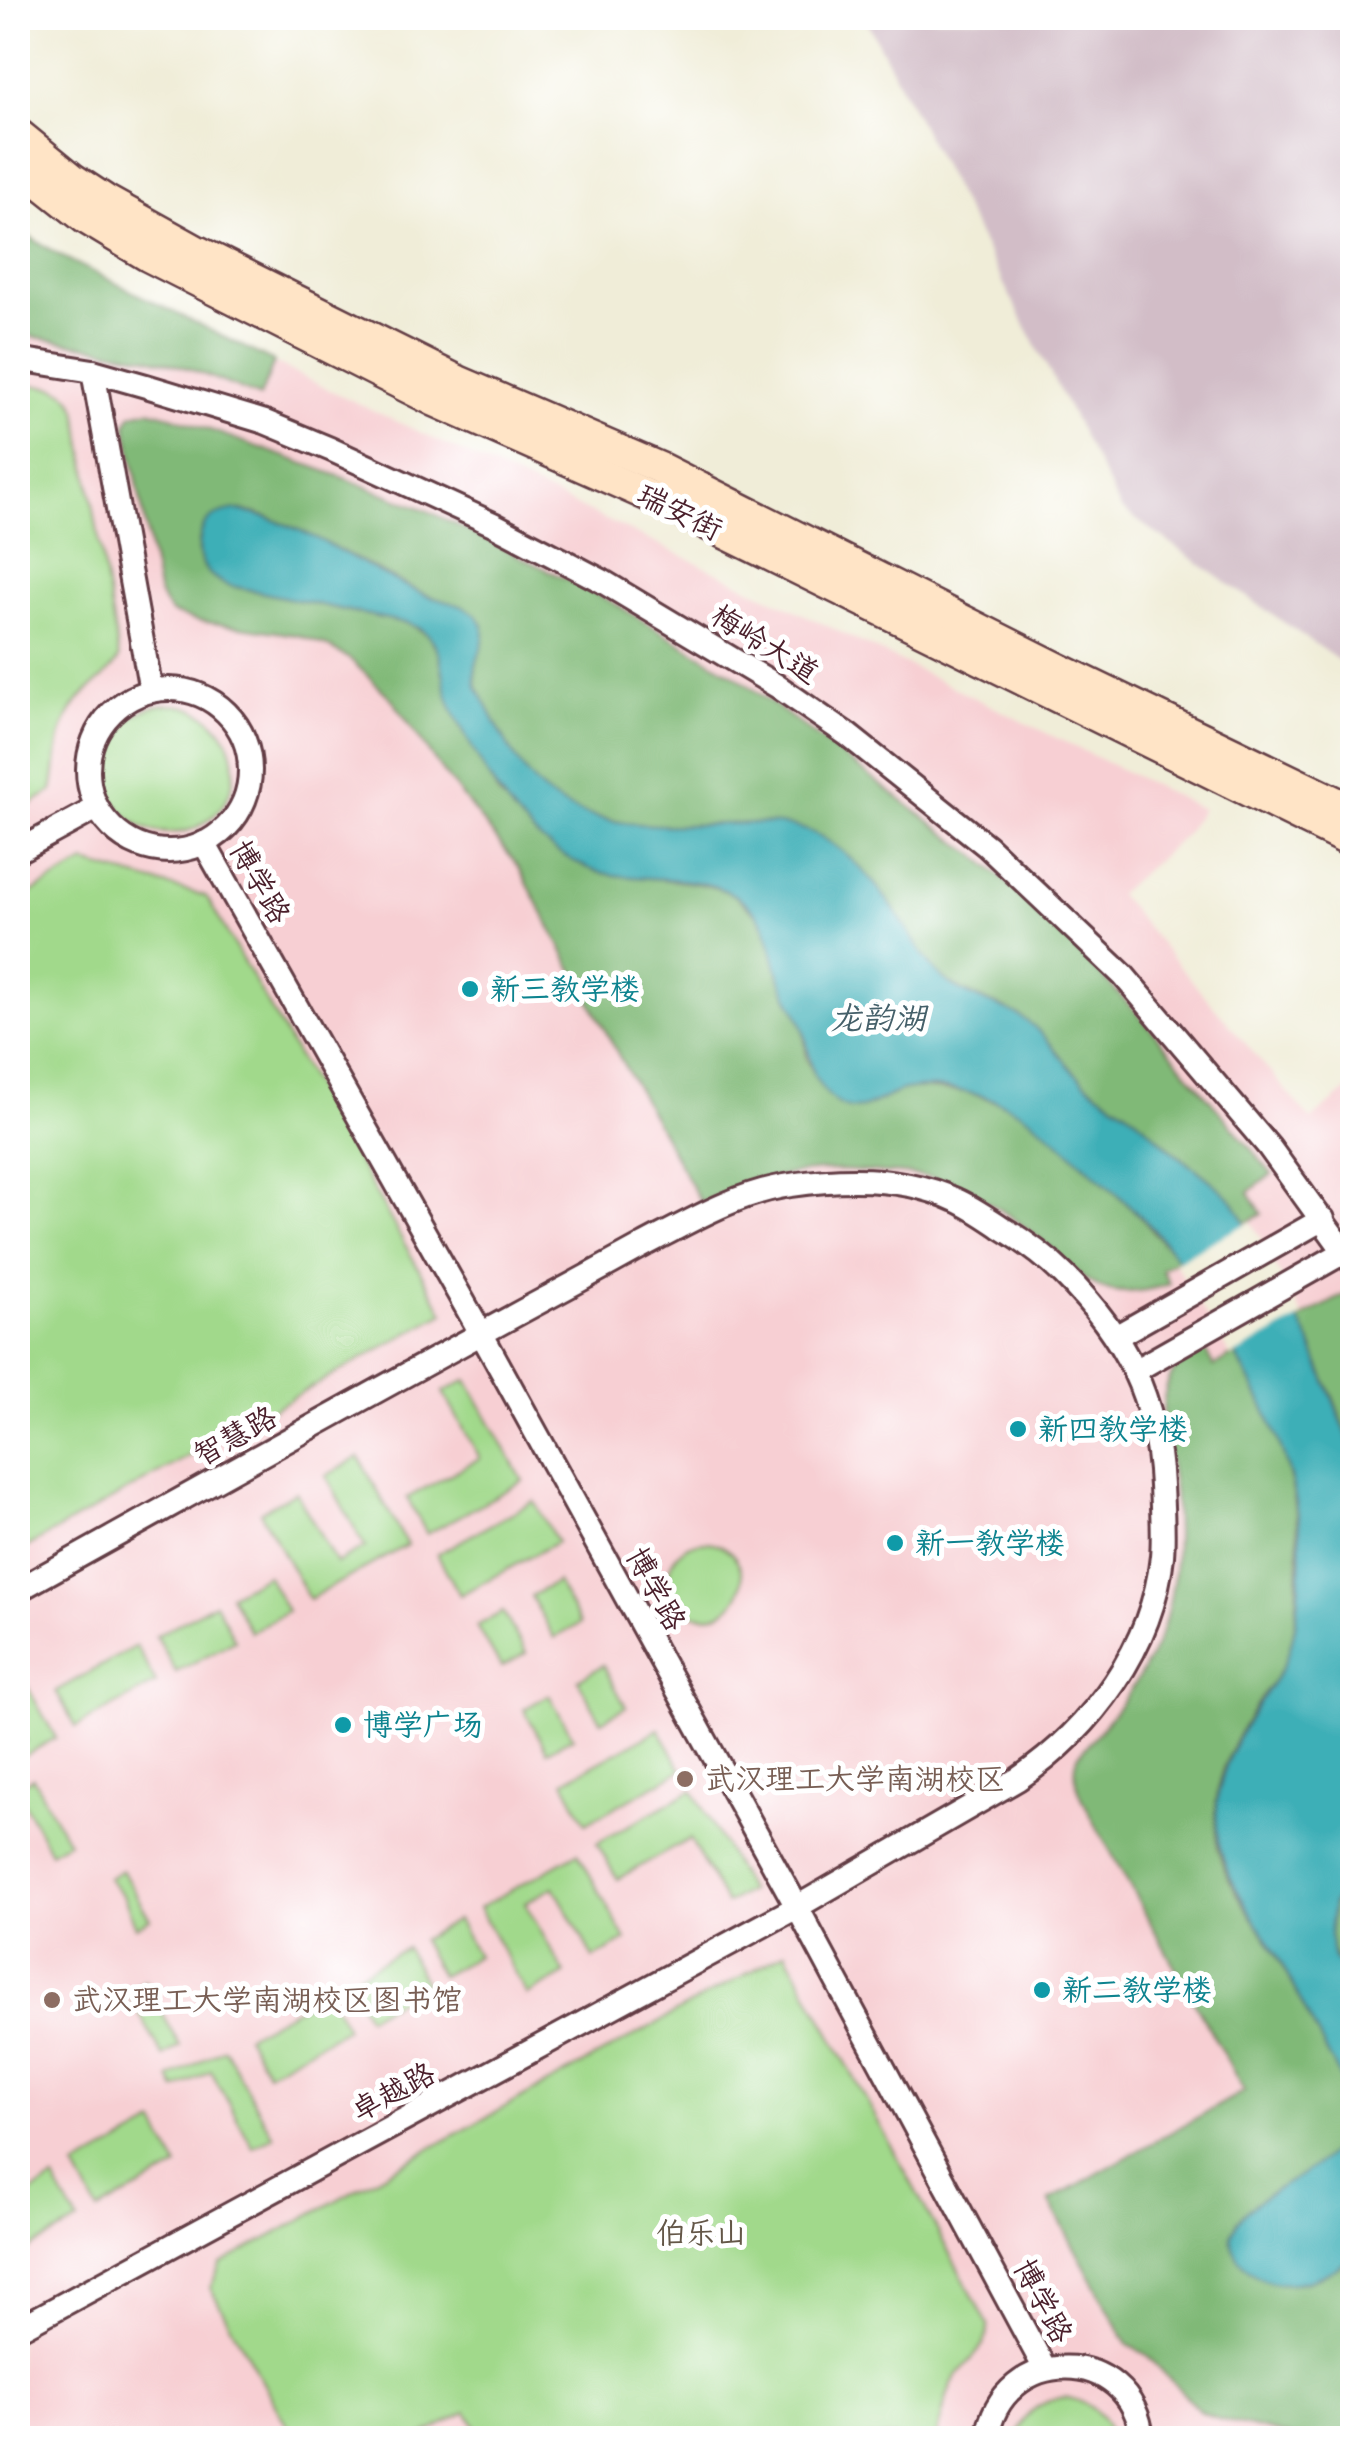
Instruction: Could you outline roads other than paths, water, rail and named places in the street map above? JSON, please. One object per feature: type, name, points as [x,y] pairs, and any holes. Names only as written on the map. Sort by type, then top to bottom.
[{"type":"main road","name":"瑞安街","points":[[18,134],[104,200],[196,251],[458,382],[660,468],[1040,660],[1352,810]]},
{"type":"main road","name":"瑞安街","points":[[18,165],[86,218],[148,256],[435,400],[654,498],[1352,842]]},
{"type":"street","name":"梅岭大道","points":[[22,354],[265,422],[424,491],[602,580],[777,686],[848,735],[988,846],[1090,941],[1213,1079],[1350,1256]]},
{"type":"street","points":[[94,372],[151,691]]},
{"type":"street","points":[[184,690],[215,704],[238,728],[249,760],[246,793],[240,809],[218,834],[204,843],[178,850],[150,849],[125,838],[97,808],[88,768],[92,742],[115,709],[126,701],[151,691],[184,690]]},
{"type":"street","points":[[18,851],[97,808]]},
{"type":"street","name":"博学路","points":[[204,843],[481,1333],[798,1907],[1046,2369]]},
{"type":"street","name":"智慧路","points":[[18,1590],[481,1333],[716,1209],[760,1192],[838,1180],[908,1185],[954,1199],[1021,1239],[1055,1266],[1086,1297],[1116,1336]]},
{"type":"street","points":[[1116,1336],[1323,1219]]},
{"type":"street","points":[[1136,1370],[1297,1279],[1350,1256]]},
{"type":"street","name":"卓越路","points":[[18,2329],[798,1907],[1041,1764],[1075,1733],[1124,1667],[1149,1616],[1162,1558],[1160,1470],[1152,1418],[1136,1370],[1116,1336]]},
{"type":"street","points":[[987,2438],[990,2420],[1006,2393],[1031,2374],[1046,2369],[1078,2368],[1108,2380],[1120,2390],[1130,2402],[1142,2435],[1166,2438]]},
{"type":"water","name":"龙韵湖","points":[[235,510],[285,524],[425,595],[475,614],[484,632],[475,672],[477,687],[523,769],[550,796],[572,809],[595,817],[647,825],[785,825],[809,831],[833,844],[877,886],[942,977],[1033,1026],[1087,1084],[1137,1119],[1234,1202],[1309,1339],[1352,1447],[1352,1749],[1347,1776],[1352,1803],[1352,1875],[1333,1903],[1329,1936],[1334,1958],[1352,1989],[1352,2257],[1340,2266],[1313,2279],[1284,2284],[1257,2276],[1237,2256],[1232,2243],[1233,2232],[1244,2214],[1336,2146],[1344,2130],[1347,2109],[1339,2074],[1279,1959],[1238,1892],[1220,1847],[1216,1812],[1222,1777],[1243,1729],[1282,1668],[1294,1632],[1300,1587],[1300,1541],[1291,1478],[1274,1430],[1253,1385],[1179,1262],[1138,1213],[1057,1140],[1001,1102],[935,1088],[897,1092],[856,1109],[829,1097],[813,1071],[802,1024],[783,984],[765,928],[746,903],[711,886],[596,871],[553,849],[524,824],[489,777],[453,710],[442,664],[426,632],[410,624],[227,585],[209,573],[200,554],[202,530],[211,518]]},
{"type":"place","name":"新三教学楼","points":[[470,989]]},
{"type":"place","name":"新四教学楼","points":[[1018,1429]]},
{"type":"place","name":"新一教学楼","points":[[895,1543]]},
{"type":"place","name":"博学广场","points":[[343,1725]]},
{"type":"place","name":"武汉理工大学南湖校区","points":[[685,1779]]},
{"type":"place","name":"新二教学楼","points":[[1042,1990]]},
{"type":"place","name":"武汉理工大学南湖校区图书馆","points":[[52,2000]]},
{"type":"park label","name":"伯乐山","points":[[701,2233]]}]
